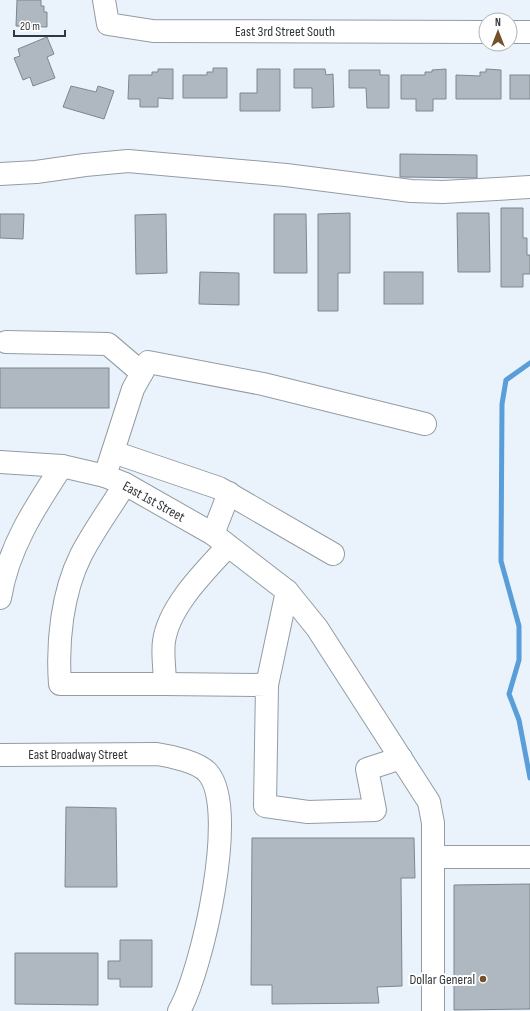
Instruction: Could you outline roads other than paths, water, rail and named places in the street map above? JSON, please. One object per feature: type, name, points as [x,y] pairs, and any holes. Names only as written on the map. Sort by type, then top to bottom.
[{"type":"street","name":"East 3rd Street South","points":[[104,0],[108,24],[153,31],[478,32]]},
{"type":"street","points":[[518,32],[530,32]]},
{"type":"street","points":[[0,174],[36,172],[128,161],[286,175],[411,191],[443,192],[530,187]]},
{"type":"street","points":[[6,342],[108,344],[142,373]]},
{"type":"street","points":[[105,476],[133,389],[148,362],[262,384],[425,424]]},
{"type":"street","points":[[113,452],[219,488],[333,554]]},
{"type":"street","name":"East 1st Street","points":[[0,462],[62,466],[105,476],[125,484],[220,540],[287,591],[317,628],[430,802],[433,823],[433,1011]]},
{"type":"street","points":[[0,598],[2,585],[14,549],[30,516],[62,466]]},
{"type":"street","points":[[125,484],[81,555],[64,605],[58,660],[60,684],[267,685]]},
{"type":"street","points":[[165,684],[164,641],[174,614],[220,540],[229,493]]},
{"type":"street","points":[[287,591],[267,685],[265,806],[308,812],[375,810],[367,769],[401,758]]},
{"type":"street","name":"East Broadway Street","points":[[0,755],[157,754],[179,758],[207,771],[215,784],[220,832],[208,922],[194,977],[179,1011]]},
{"type":"street","points":[[433,857],[530,857]]},
{"type":"waterway","points":[[530,363],[506,380],[502,404],[501,561],[519,626],[519,660],[509,694],[519,720],[530,778]]},
{"type":"place","name":"Dollar General","points":[[483,979]]}]
